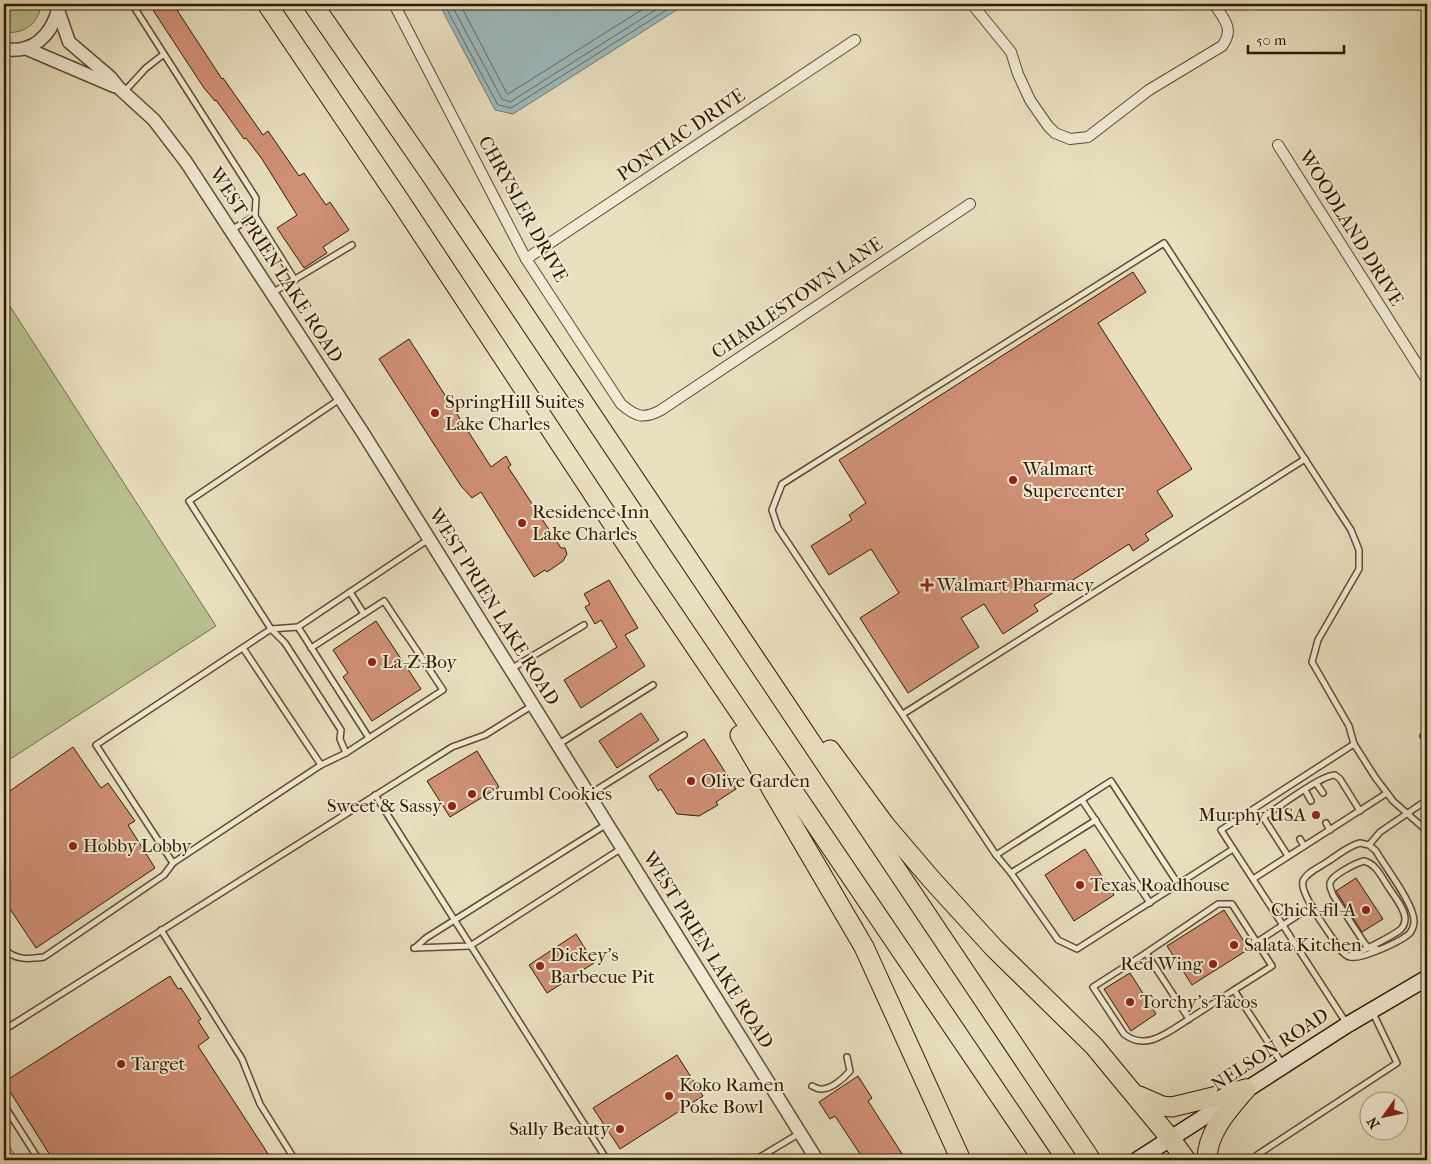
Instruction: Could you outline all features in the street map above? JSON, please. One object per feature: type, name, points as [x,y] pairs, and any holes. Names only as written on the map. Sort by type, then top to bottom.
[{"type":"highway","points":[[267,4],[402,204],[646,574],[1043,1160]]},
{"type":"highway","points":[[313,4],[440,189],[1086,1153]]},
{"type":"highway","points":[[646,574],[829,884],[864,947],[961,1160]]},
{"type":"highway","points":[[783,701],[823,740],[885,825],[932,880],[994,948],[1094,1046],[1136,1094],[1186,1160]]},
{"type":"highway","points":[[1136,1094],[1162,1106],[1172,1107],[1246,1089]]},
{"type":"highway","points":[[1207,1160],[1212,1136],[1223,1116],[1246,1089]]},
{"type":"main road","name":"NELSON ROAD","points":[[1137,1160],[1347,1024],[1427,978]]},
{"type":"street","name":"CHRYSLER DRIVE","points":[[394,4],[526,259],[621,404],[630,412],[641,416]]},
{"type":"street","points":[[972,4],[1011,52],[1018,74],[1030,100],[1048,126],[1055,133],[1070,139],[1088,137],[1149,90],[1222,46],[1226,40],[1227,24],[1214,4]]},
{"type":"street","name":"WEST PRIEN LAKE ROAD","points":[[4,50],[25,48],[47,35],[55,22],[58,7]]},
{"type":"street","name":"WEST PRIEN LAKE ROAD","points":[[58,7],[69,42],[110,77],[121,90],[154,120],[170,140],[272,293],[430,539],[817,1160]]},
{"type":"street","name":"PONTIAC DRIVE","points":[[526,259],[855,40]]},
{"type":"street","name":"WEST PRIEN LAKE ROAD","points":[[25,48],[121,90]]},
{"type":"street","name":"WOODLAND DRIVE","points":[[1278,145],[1427,380]]},
{"type":"street","name":"CHARLESTOWN LANE","points":[[641,416],[661,410],[970,204]]},
{"type":"lane","points":[[132,4],[256,198],[255,216],[295,280]]},
{"type":"lane","points":[[121,90],[164,54]]},
{"type":"lane","points":[[230,230],[255,216]]},
{"type":"lane","points":[[1234,849],[1077,949],[1058,940],[1011,873],[996,855],[778,528],[772,510],[782,484],[1164,243],[1351,530],[1359,550],[1359,569],[1318,640],[1312,662],[1349,726],[1354,744],[1387,793],[1427,831]]},
{"type":"lane","points":[[272,293],[352,245]]},
{"type":"lane","points":[[341,398],[189,501],[271,629],[285,643],[341,730],[340,739],[346,753]]},
{"type":"lane","points":[[903,714],[1305,459]]},
{"type":"lane","points":[[173,863],[96,745],[271,629],[298,627],[430,539]]},
{"type":"lane","points":[[350,592],[364,614]]},
{"type":"lane","points":[[4,948],[6,951],[24,960],[44,957],[164,875],[173,863],[321,765],[346,753],[443,690],[384,601],[311,648]]},
{"type":"lane","points":[[511,669],[584,625]]},
{"type":"lane","points":[[298,627],[369,738]]},
{"type":"lane","points":[[243,648],[321,765]]},
{"type":"lane","points":[[558,745],[653,685]]},
{"type":"lane","points":[[4,1030],[452,747],[485,735],[533,705]]},
{"type":"lane","points":[[589,794],[684,734]]},
{"type":"lane","points":[[1423,736],[1427,743]]},
{"type":"lane","points":[[1347,1024],[1221,830],[1354,744]]},
{"type":"lane","points":[[1288,856],[1263,817],[1316,783],[1326,777],[1335,775],[1340,779],[1360,811]]},
{"type":"lane","points":[[996,855],[1111,781],[1178,884]]},
{"type":"lane","points":[[1316,783],[1323,793]]},
{"type":"lane","points":[[1305,790],[1311,801]]},
{"type":"lane","points":[[1253,879],[1387,793]]},
{"type":"lane","points":[[374,796],[607,1160]]},
{"type":"lane","points":[[1082,800],[1150,903]]},
{"type":"lane","points":[[1369,845],[1376,835],[1427,800]]},
{"type":"lane","points":[[1279,807],[1286,817]]},
{"type":"lane","points":[[1337,816],[1341,822]]},
{"type":"lane","points":[[1011,873],[1096,820]]},
{"type":"lane","points":[[1326,823],[1330,830]]},
{"type":"lane","points":[[608,824],[454,920],[414,948],[470,946],[622,848]]},
{"type":"lane","points":[[1300,839],[1304,846]]},
{"type":"lane","points":[[1360,843],[1369,845],[1376,851],[1410,905],[1414,921],[1410,932],[1382,948],[1359,957],[1349,957],[1344,954],[1312,906],[1303,889],[1303,882],[1305,878],[1352,846],[1360,843]]},
{"type":"lane","points":[[1344,954],[1348,956],[1355,954],[1368,947],[1400,930],[1404,925],[1405,920],[1402,909],[1375,867],[1364,861],[1337,875],[1330,882],[1330,886],[1333,895],[1362,942],[1368,947],[1374,950],[1382,948]]},
{"type":"lane","points":[[1227,903],[1232,904],[1272,966],[1157,1040],[1130,1038],[1124,1034],[1093,987],[1146,953],[1218,904],[1227,903]]},
{"type":"lane","points":[[1257,942],[1312,906]]},
{"type":"lane","points":[[161,930],[242,1059],[260,1104],[295,1160]]},
{"type":"lane","points":[[1146,953],[1189,1019]]},
{"type":"lane","points":[[1234,990],[1283,1065]]},
{"type":"lane","points":[[1260,1160],[1257,1155],[1397,1063],[1372,1010]]},
{"type":"lane","points":[[812,1086],[820,1090],[843,1079],[850,1071],[847,1057]]},
{"type":"lane","points":[[4,1105],[40,1160]]},
{"type":"lane","points":[[755,1160],[800,1133]]},
{"type":"green space","points":[[4,4],[41,4],[37,17],[29,27],[18,32],[4,32]]},
{"type":"green space","points":[[4,297],[216,626],[4,763]]},
{"type":"green space","points":[[4,1138],[18,1160],[4,1160]]},
{"type":"water","points":[[439,4],[686,4],[513,114],[495,110]]},
{"type":"building","points":[[149,4],[173,4],[222,79],[263,135],[268,131],[299,176],[304,173],[326,205],[330,202],[349,230],[323,247],[327,253],[304,268],[277,228],[297,215],[262,159],[246,138],[244,139],[216,100],[204,88]]},
{"type":"building","name":"Walmart Supercenter","points":[[1133,272],[1146,292],[1098,323],[1192,469],[1157,491],[1173,516],[1145,534],[1149,540],[1133,551],[1129,544],[1034,605],[1038,611],[1003,634],[984,604],[961,618],[979,647],[908,693],[860,618],[899,593],[871,549],[829,575],[811,546],[852,520],[849,515],[866,503],[839,460]]},
{"type":"building","points":[[409,339],[491,467],[506,456],[511,465],[508,467],[561,548],[565,548],[567,554],[563,561],[547,572],[545,570],[534,577],[481,492],[472,498],[461,486],[379,359]]},
{"type":"building","points":[[609,580],[638,628],[625,635],[645,666],[581,708],[564,680],[617,647],[601,620],[595,624],[585,607],[590,604],[584,594]]},
{"type":"building","name":"La-Z-Boy","points":[[376,621],[421,689],[372,721],[343,677],[348,673],[333,650]]},
{"type":"building","points":[[641,713],[659,740],[617,768],[599,741]]},
{"type":"building","name":"Olive Garden","points":[[704,739],[736,789],[716,802],[718,805],[699,816],[677,814],[661,789],[658,791],[649,776]]},
{"type":"building","name":"Hobby Lobby","points":[[73,747],[101,788],[108,783],[135,821],[128,825],[155,868],[36,948],[4,900],[4,795]]},
{"type":"building","points":[[477,751],[499,787],[450,817],[427,781]]},
{"type":"building","name":"Texas Roadhouse","points":[[1085,849],[1114,895],[1074,921],[1045,875]]},
{"type":"building","points":[[1356,878],[1383,919],[1362,932],[1336,891]]},
{"type":"building","points":[[1224,910],[1249,949],[1192,985],[1167,946]]},
{"type":"building","points":[[576,934],[594,963],[547,993],[529,965]]},
{"type":"building","name":"Torchy's Tacos","points":[[1130,973],[1156,1014],[1131,1031],[1104,989]]},
{"type":"building","name":"Target","points":[[170,976],[178,989],[181,988],[201,1019],[198,1021],[209,1038],[198,1046],[272,1160],[53,1160],[4,1082]]},
{"type":"building","points":[[677,1055],[703,1096],[620,1149],[593,1108]]},
{"type":"building","points":[[858,1076],[872,1098],[868,1101],[906,1160],[864,1160],[835,1116],[830,1119],[819,1102]]},
{"type":"place","name":"SpringHill Suites Lake Charles","points":[[435,413]]},
{"type":"place","name":"Walmart Supercenter","points":[[1013,480]]},
{"type":"place","name":"Residence Inn Lake Charles","points":[[522,523]]},
{"type":"place","name":"Walmart Pharmacy","points":[[927,585]]},
{"type":"place","name":"La-Z-Boy","points":[[372,662]]},
{"type":"place","name":"Olive Garden","points":[[691,781]]},
{"type":"place","name":"Crumbl Cookies","points":[[472,794]]},
{"type":"place","name":"Sweet & Sassy","points":[[452,806]]},
{"type":"place","name":"Murphy USA","points":[[1316,815]]},
{"type":"place","name":"Hobby Lobby","points":[[73,846]]},
{"type":"place","name":"Texas Roadhouse","points":[[1080,885]]},
{"type":"place","name":"Chick-fil-A","points":[[1366,910]]},
{"type":"place","name":"Salata Kitchen","points":[[1234,945]]},
{"type":"place","name":"Red Wing","points":[[1213,964]]},
{"type":"place","name":"Dickey's Barbecue Pit","points":[[540,966]]},
{"type":"place","name":"Torchy's Tacos","points":[[1130,1002]]},
{"type":"place","name":"Target","points":[[121,1064]]},
{"type":"place","name":"Koko Ramen Poke Bowl","points":[[669,1096]]},
{"type":"place","name":"Sally Beauty","points":[[620,1129]]}]
